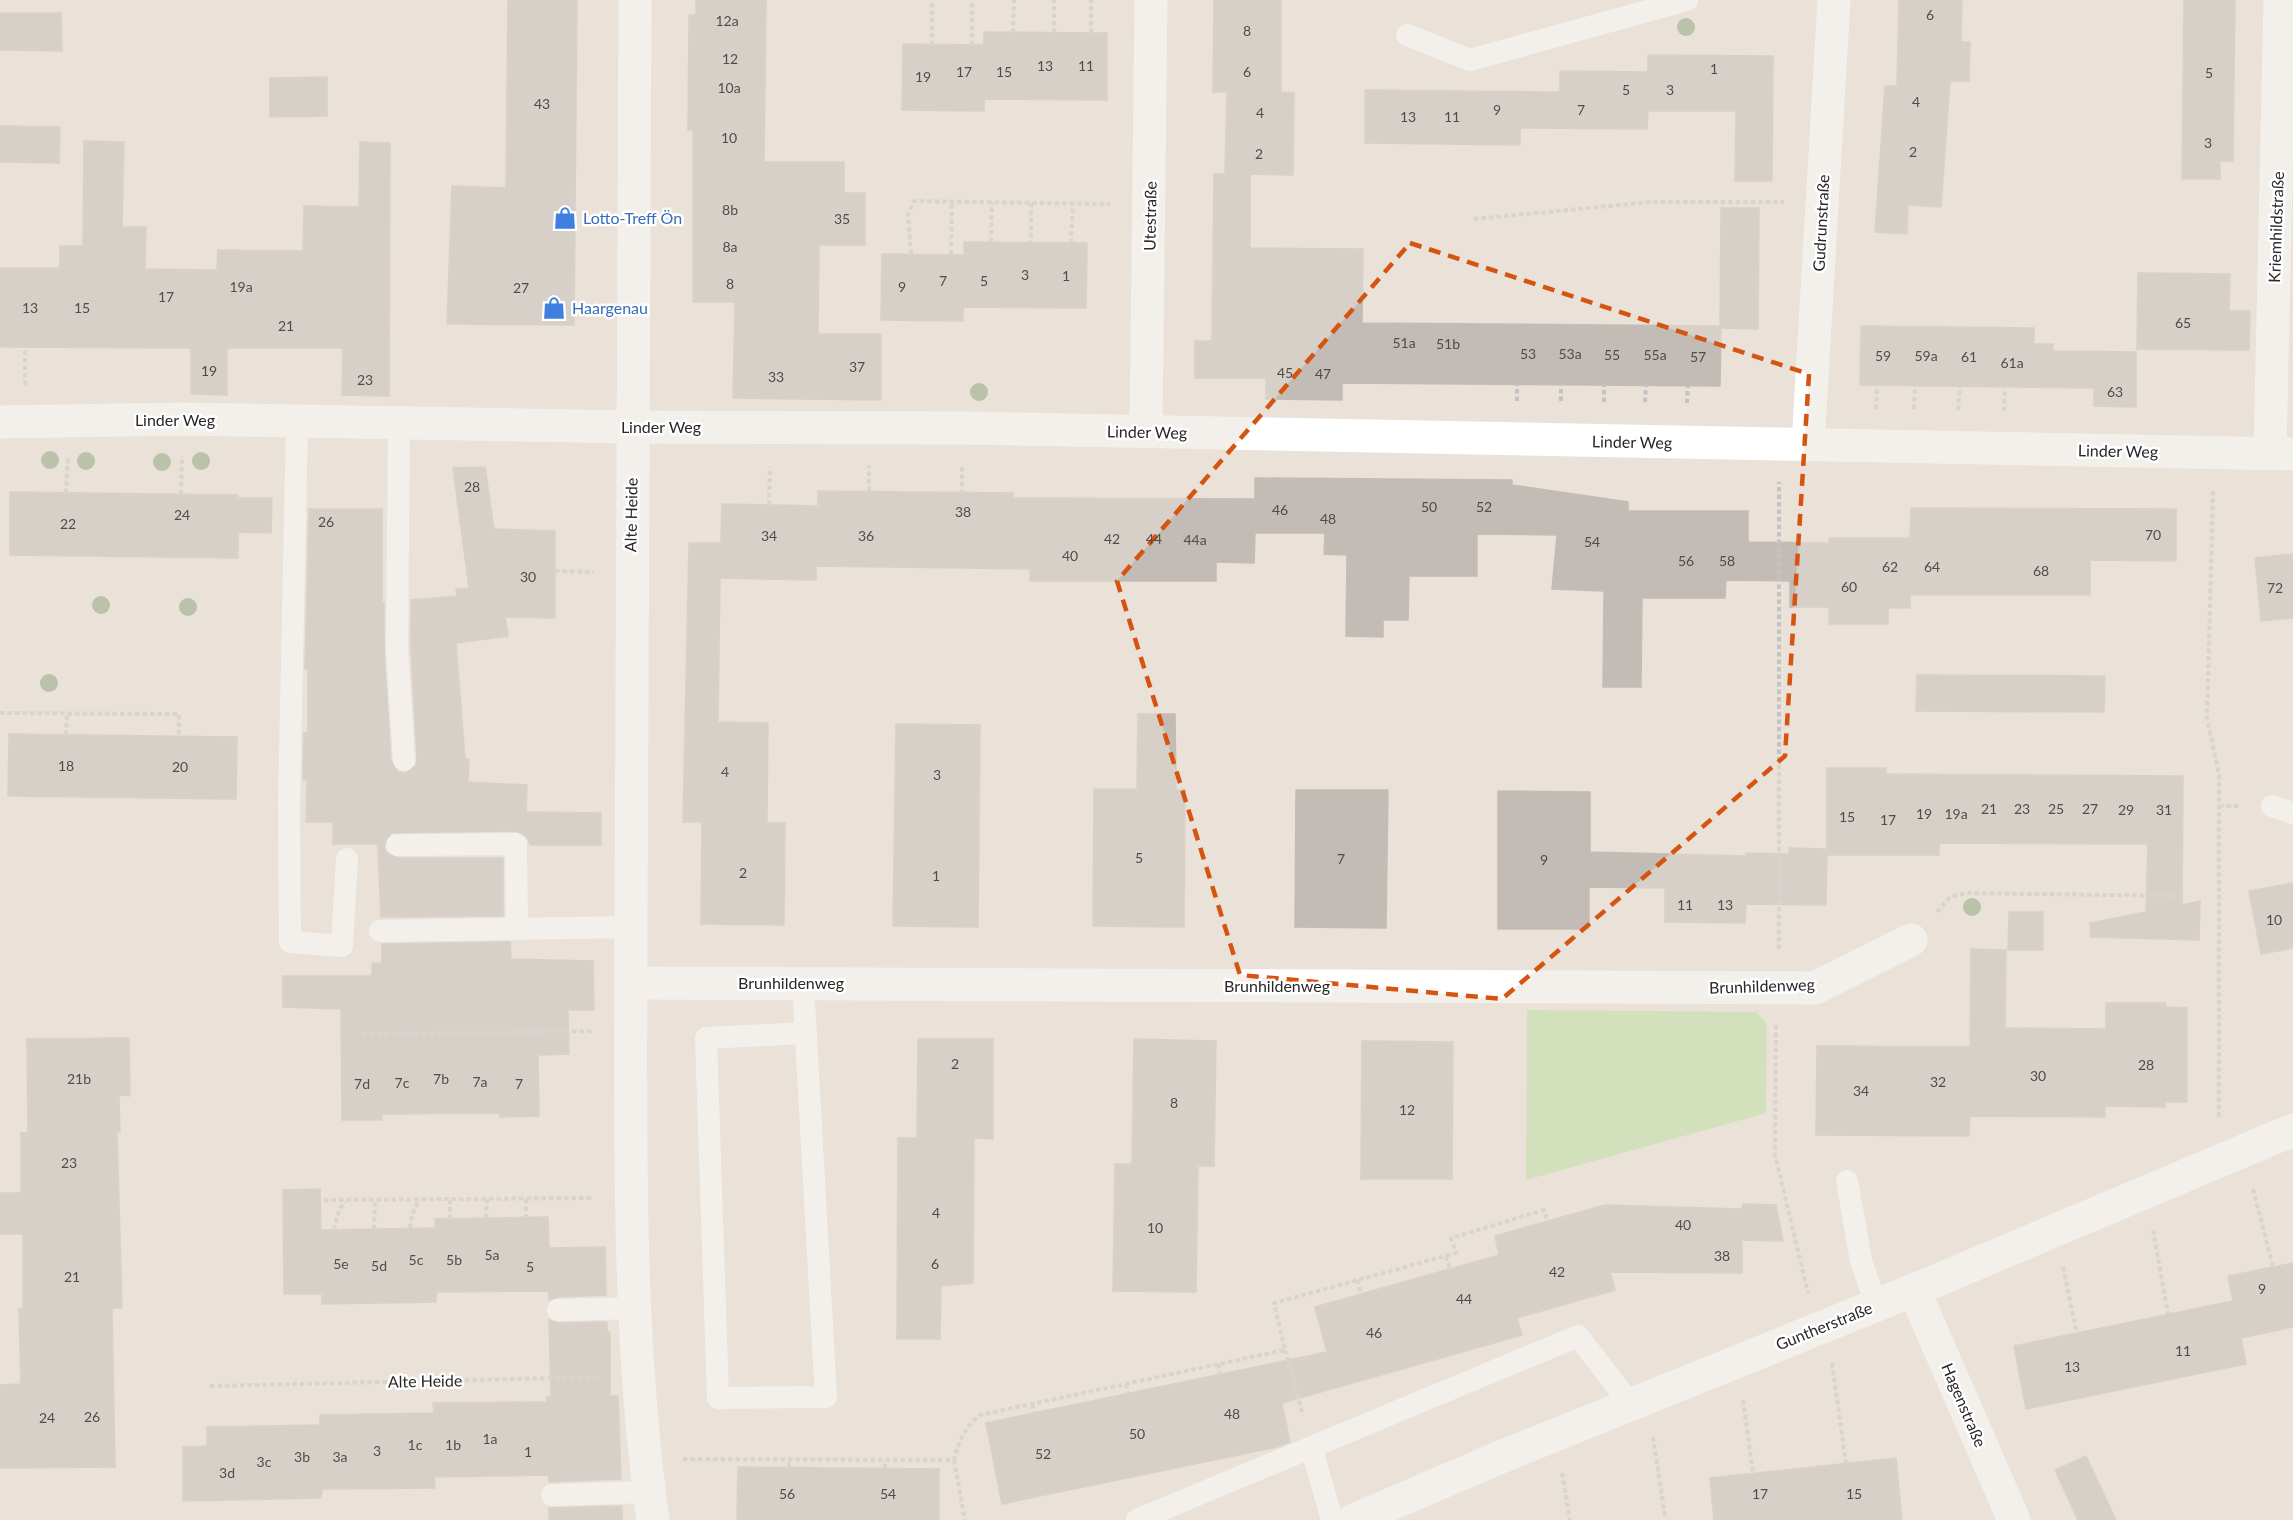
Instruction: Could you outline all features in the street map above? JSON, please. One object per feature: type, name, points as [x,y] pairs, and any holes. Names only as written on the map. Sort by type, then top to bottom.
[{"type":"street","name":"Alte Heide","points":[[635,0],[631,1030],[636,1308],[651,1506]]},
{"type":"street","name":"Utestraße","points":[[1146,432],[1151,0]]},
{"type":"street","name":"Gudrunstraße","points":[[1793,445],[1822,202],[1834,0]]},
{"type":"street","name":"Kriemhildstraße","points":[[2280,0],[2282,454]]},
{"type":"street","name":"Linder Weg","points":[[0,422],[182,419],[632,427],[1146,432],[2282,454]]},
{"type":"street","name":"Brunhildenweg","points":[[631,983],[1815,988],[1911,940]]},
{"type":"street","name":"Guntherstraße","points":[[1367,1518],[1556,1436],[1914,1290],[2229,1155],[2293,1130]]},
{"type":"street","name":"Hagenstraße","points":[[1914,1290],[2014,1520]]},
{"type":"lane","points":[[1407,35],[1470,60],[1687,0]]},
{"type":"lane","points":[[297,422],[289,805],[290,942],[342,945],[346,859]]},
{"type":"lane","points":[[399,423],[397,650],[404,760]]},
{"type":"lane","points":[[397,845],[516,844],[517,928]]},
{"type":"lane","points":[[380,931],[631,927]]},
{"type":"lane","points":[[803,983],[826,1397],[718,1398],[706,1038],[804,1033]]},
{"type":"lane","points":[[1847,1181],[1861,1261],[1876,1304]]},
{"type":"lane","points":[[558,1310],[636,1308]]},
{"type":"lane","points":[[1137,1520],[1578,1336],[1639,1402]]},
{"type":"lane","points":[[1311,1449],[1332,1520]]},
{"type":"lane","points":[[552,1495],[651,1506]]},
{"type":"path","points":[[932,0],[932,45]]},
{"type":"path","points":[[972,0],[972,45]]},
{"type":"path","points":[[1013,33],[1014,0]]},
{"type":"path","points":[[1053,33],[1054,0]]},
{"type":"path","points":[[1090,33],[1091,0]]},
{"type":"path","points":[[911,254],[908,215],[914,201],[1150,205]]},
{"type":"path","points":[[951,255],[952,201]]},
{"type":"path","points":[[992,202],[992,242]]},
{"type":"path","points":[[1474,219],[1651,202],[1822,202]]},
{"type":"path","points":[[1031,203],[1031,243]]},
{"type":"path","points":[[1071,243],[1072,204]]},
{"type":"path","points":[[1793,445],[1775,1154],[1823,1327],[1846,1464]]},
{"type":"path","points":[[2208,453],[2213,481],[2207,718],[2219,775],[2219,1124],[2273,1267]]},
{"type":"path","points":[[0,713],[179,714],[179,736]]},
{"type":"path","points":[[66,735],[67,713]]},
{"type":"path","points":[[1911,940],[1950,897],[1966,893],[2181,896]]},
{"type":"path","points":[[362,1034],[631,1030]]},
{"type":"path","points":[[2146,1192],[2168,1314]]},
{"type":"path","points":[[324,1200],[634,1197]]},
{"type":"path","points":[[486,1218],[488,1199]]},
{"type":"path","points":[[526,1199],[526,1218]]},
{"type":"path","points":[[374,1229],[375,1200]]},
{"type":"path","points":[[410,1228],[412,1215],[419,1200]]},
{"type":"path","points":[[450,1200],[450,1219]]},
{"type":"path","points":[[334,1230],[339,1210],[345,1201]]},
{"type":"path","points":[[1311,1449],[1274,1303],[1456,1253],[1451,1238],[1544,1210],[1547,1221]]},
{"type":"path","points":[[2055,1231],[2077,1334]]},
{"type":"path","points":[[1446,1256],[1450,1269]]},
{"type":"path","points":[[1358,1280],[1361,1294]]},
{"type":"path","points":[[965,1520],[954,1460],[966,1428],[980,1415],[1285,1350]]},
{"type":"path","points":[[1737,1361],[1753,1473]]},
{"type":"path","points":[[1218,1364],[1220,1374]]},
{"type":"path","name":"Alte Heide","points":[[210,1386],[640,1376]]},
{"type":"path","points":[[1126,1384],[1128,1394]]},
{"type":"path","points":[[1639,1402],[1665,1516]]},
{"type":"path","points":[[1032,1404],[1034,1413]]},
{"type":"path","points":[[1556,1436],[1570,1520]]},
{"type":"path","points":[[647,1459],[954,1460]]},
{"type":"path","points":[[789,1460],[789,1467]]},
{"type":"path","points":[[885,1460],[885,1468]]},
{"type":"highlighted area","points":[[1410,243],[1809,374],[1785,756],[1502,999],[1240,975],[1117,581]]},
{"type":"green space","points":[[1527,1010],[1756,1012],[1767,1024],[1766,1113],[1526,1180]]},
{"type":"building","points":[[508,0],[577,0],[574,325],[447,324],[452,186],[506,188]]},
{"type":"building","points":[[696,0],[766,0],[764,162],[844,162],[844,193],[865,193],[865,245],[819,245],[818,334],[881,334],[881,400],[733,398],[735,302],[693,302],[693,130],[688,130],[689,15],[696,15]]},
{"type":"building","points":[[1214,0],[1281,0],[1281,92],[1294,93],[1293,175],[1250,174],[1250,248],[1363,249],[1362,323],[1720,326],[1721,208],[1759,208],[1758,329],[1721,328],[1720,386],[1342,383],[1342,400],[1266,399],[1266,378],[1195,378],[1195,341],[1212,341],[1214,174],[1225,174],[1227,92],[1213,92]]},
{"type":"building","points":[[1899,0],[1962,0],[1961,42],[1970,42],[1969,81],[1950,81],[1941,207],[1908,205],[1907,234],[1875,232],[1885,86],[1897,86]]},
{"type":"building","points":[[2184,0],[2235,0],[2233,161],[2220,161],[2220,179],[2182,179]]},
{"type":"building","points":[[0,13],[61,13],[62,51],[0,50]]},
{"type":"building","points":[[984,32],[1107,33],[1107,100],[984,99],[984,111],[902,110],[903,44],[984,45]]},
{"type":"building","points":[[1648,55],[1773,56],[1772,181],[1735,181],[1736,111],[1648,111],[1647,129],[1520,128],[1520,145],[1365,143],[1365,90],[1560,92],[1560,71],[1648,72]]},
{"type":"building","points":[[327,77],[327,116],[270,117],[270,78]]},
{"type":"building","points":[[0,126],[60,127],[59,163],[0,162]]},
{"type":"building","points":[[84,141],[124,142],[122,227],[146,227],[145,269],[217,270],[218,250],[303,251],[304,206],[359,207],[360,142],[390,143],[389,396],[342,395],[343,348],[227,348],[227,395],[191,394],[191,348],[0,347],[0,268],[60,268],[60,246],[83,246]]},
{"type":"building","points":[[964,242],[1087,243],[1086,308],[963,307],[963,321],[881,320],[882,254],[964,255]]},
{"type":"building","points":[[2138,273],[2230,274],[2229,311],[2250,311],[2249,350],[2137,349]]},
{"type":"building","points":[[1861,326],[2034,328],[2034,344],[2053,344],[2053,351],[2136,352],[2136,407],[2094,406],[2094,388],[1860,385]]},
{"type":"building","points":[[485,467],[494,529],[555,531],[555,618],[505,617],[508,636],[456,643],[465,759],[469,759],[468,782],[527,785],[526,812],[601,813],[601,845],[530,845],[527,837],[516,831],[391,833],[384,846],[386,852],[397,858],[503,858],[503,916],[381,917],[378,844],[333,844],[333,822],[306,822],[307,780],[303,780],[304,733],[308,733],[308,669],[305,669],[309,509],[382,509],[382,603],[384,603],[384,651],[391,761],[398,772],[405,773],[416,766],[417,759],[411,650],[411,600],[457,596],[456,589],[469,588],[453,468]]},
{"type":"building","points":[[1255,478],[1512,480],[1512,485],[1628,502],[1628,511],[1748,511],[1748,542],[1829,543],[1829,538],[1910,538],[1911,508],[2176,509],[2176,561],[2090,560],[2090,595],[1910,595],[1910,608],[1888,608],[1888,624],[1829,624],[1829,607],[1790,607],[1790,581],[1726,580],[1725,598],[1642,598],[1641,687],[1603,687],[1604,591],[1552,589],[1557,535],[1477,534],[1477,576],[1409,576],[1408,620],[1383,620],[1383,637],[1346,636],[1347,555],[1324,554],[1325,533],[1255,533],[1254,563],[1216,562],[1216,581],[1030,581],[1030,569],[816,566],[816,580],[720,578],[718,722],[768,723],[767,823],[785,823],[784,925],[701,924],[702,822],[683,822],[689,543],[721,543],[722,504],[818,506],[818,491],[1013,493],[1013,498],[1255,499]]},
{"type":"building","points":[[10,492],[238,495],[238,498],[272,498],[271,533],[238,532],[238,558],[10,555]]},
{"type":"building","points":[[2293,554],[2293,618],[2261,621],[2255,558]]},
{"type":"building","points":[[1917,675],[2105,676],[2104,712],[1916,711]]},
{"type":"building","points":[[1138,714],[1175,714],[1176,790],[1185,790],[1184,927],[1093,926],[1094,789],[1137,789]]},
{"type":"building","points":[[896,724],[980,725],[978,927],[893,926]]},
{"type":"building","points":[[9,734],[237,737],[236,799],[8,796]]},
{"type":"building","points":[[1827,768],[1886,768],[1886,774],[2183,776],[2182,905],[2200,901],[2199,940],[2091,937],[2090,923],[2146,912],[2148,844],[1939,843],[1939,855],[1827,855]]},
{"type":"building","points":[[1296,790],[1388,790],[1386,928],[1295,927]]},
{"type":"building","points":[[1498,791],[1590,792],[1590,852],[1746,856],[1746,853],[1789,854],[1789,848],[1827,849],[1826,905],[1746,904],[1745,923],[1665,922],[1665,888],[1589,887],[1589,929],[1498,929]]},
{"type":"building","points":[[2293,883],[2293,948],[2261,954],[2249,891]]},
{"type":"building","points":[[2009,912],[2043,912],[2043,950],[2008,950]]},
{"type":"building","points":[[510,942],[511,959],[593,961],[594,1010],[568,1010],[569,1054],[538,1055],[539,1116],[500,1117],[500,1113],[382,1114],[382,1120],[342,1120],[341,1009],[283,1007],[283,976],[372,976],[372,963],[382,963],[382,944]]},
{"type":"building","points":[[1971,949],[2006,950],[2005,1028],[2106,1029],[2106,1003],[2165,1003],[2166,1007],[2187,1008],[2187,1102],[2165,1102],[2165,1107],[2105,1106],[2105,1117],[1970,1116],[1969,1136],[1816,1135],[1817,1046],[1970,1047]]},
{"type":"building","points":[[129,1038],[130,1096],[119,1095],[120,1132],[117,1132],[122,1308],[112,1308],[115,1467],[0,1468],[0,1385],[21,1384],[19,1309],[23,1309],[23,1234],[0,1234],[0,1193],[21,1193],[21,1133],[28,1133],[27,1039]]},
{"type":"building","points":[[918,1039],[993,1039],[993,1139],[974,1138],[973,1283],[941,1286],[940,1339],[897,1339],[898,1138],[917,1138]]},
{"type":"building","points":[[1134,1039],[1216,1041],[1214,1166],[1198,1166],[1196,1292],[1113,1291],[1115,1164],[1132,1164]]},
{"type":"building","points":[[1362,1041],[1453,1042],[1452,1179],[1361,1179]]},
{"type":"building","points":[[320,1189],[321,1230],[435,1228],[435,1219],[548,1217],[549,1248],[605,1247],[606,1295],[558,1297],[549,1300],[549,1291],[436,1292],[436,1302],[322,1304],[322,1294],[284,1294],[283,1190]]},
{"type":"building","points":[[1743,1204],[1776,1205],[1783,1241],[1742,1240],[1742,1273],[1610,1272],[1615,1290],[1517,1318],[1522,1335],[1282,1403],[1290,1442],[1277,1447],[1002,1504],[986,1423],[1327,1352],[1315,1307],[1499,1255],[1495,1236],[1605,1205],[1742,1209]]},
{"type":"building","points":[[2293,1263],[2293,1327],[2241,1338],[2246,1364],[2026,1409],[2014,1346],[2233,1301],[2228,1276]]},
{"type":"building","points":[[549,1320],[558,1323],[607,1322],[607,1332],[610,1332],[610,1396],[618,1396],[621,1479],[549,1482],[549,1475],[434,1477],[435,1488],[322,1489],[321,1498],[183,1501],[183,1447],[207,1446],[207,1427],[320,1425],[320,1415],[434,1413],[433,1403],[547,1402],[547,1397],[551,1397]]},
{"type":"building","points":[[2086,1456],[2116,1520],[2078,1520],[2055,1470]]},
{"type":"building","points":[[1896,1458],[1902,1520],[1714,1520],[1710,1478]]},
{"type":"building","points":[[738,1467],[939,1469],[939,1520],[737,1520]]},
{"type":"building","points":[[622,1506],[622,1520],[549,1520],[549,1508]]},
{"type":"place","name":"Lotto-Treff Ön","points":[[565,218]]},
{"type":"place","name":"Haargenau","points":[[554,308]]}]
